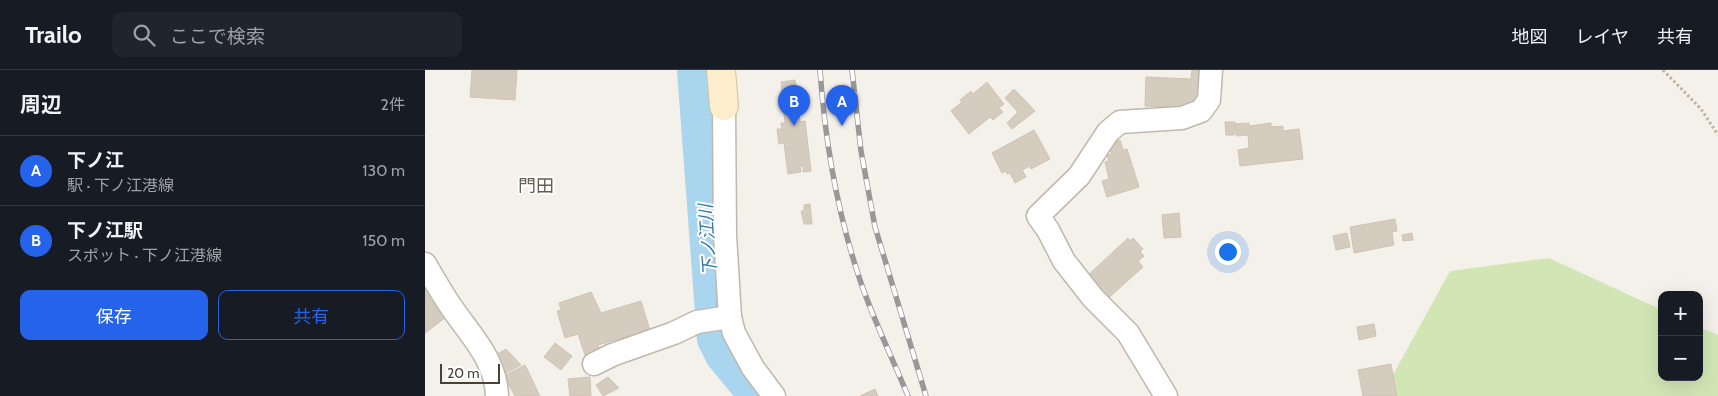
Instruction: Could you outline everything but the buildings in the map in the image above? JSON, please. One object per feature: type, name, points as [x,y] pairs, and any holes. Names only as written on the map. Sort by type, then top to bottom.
[{"type":"main road","points":[[721,70],[724,106]]},
{"type":"street","points":[[1166,396],[1128,333],[1093,298],[1064,261],[1048,230],[1038,216],[1079,176],[1107,132],[1120,122],[1182,118],[1201,111],[1209,100],[1211,70]]},
{"type":"street","points":[[718,318],[725,235],[724,106]]},
{"type":"street","points":[[425,264],[452,309],[484,352],[493,372],[497,396]]},
{"type":"street","points":[[594,364],[718,318]]},
{"type":"street","points":[[718,318],[734,333],[753,368],[774,396]]},
{"type":"path","points":[[1663,70],[1701,109],[1718,135]]},
{"type":"green space","points":[[1549,258],[1658,308],[1658,381],[1703,381],[1703,329],[1718,335],[1718,396],[1387,396],[1388,384],[1450,271]]},
{"type":"waterway","name":"下ノ江川","points":[[695,70],[715,339],[723,355],[757,396]]},
{"type":"railway","points":[[820,70],[833,176],[852,254],[865,295],[908,396]]},
{"type":"railway","points":[[852,70],[861,151],[875,227],[926,396]]},
{"type":"place","name":"下ノ江駅","points":[[794,126]]},
{"type":"place","name":"下ノ江","points":[[842,126]]},
{"type":"district","name":"門田","points":[[536,186]]}]
